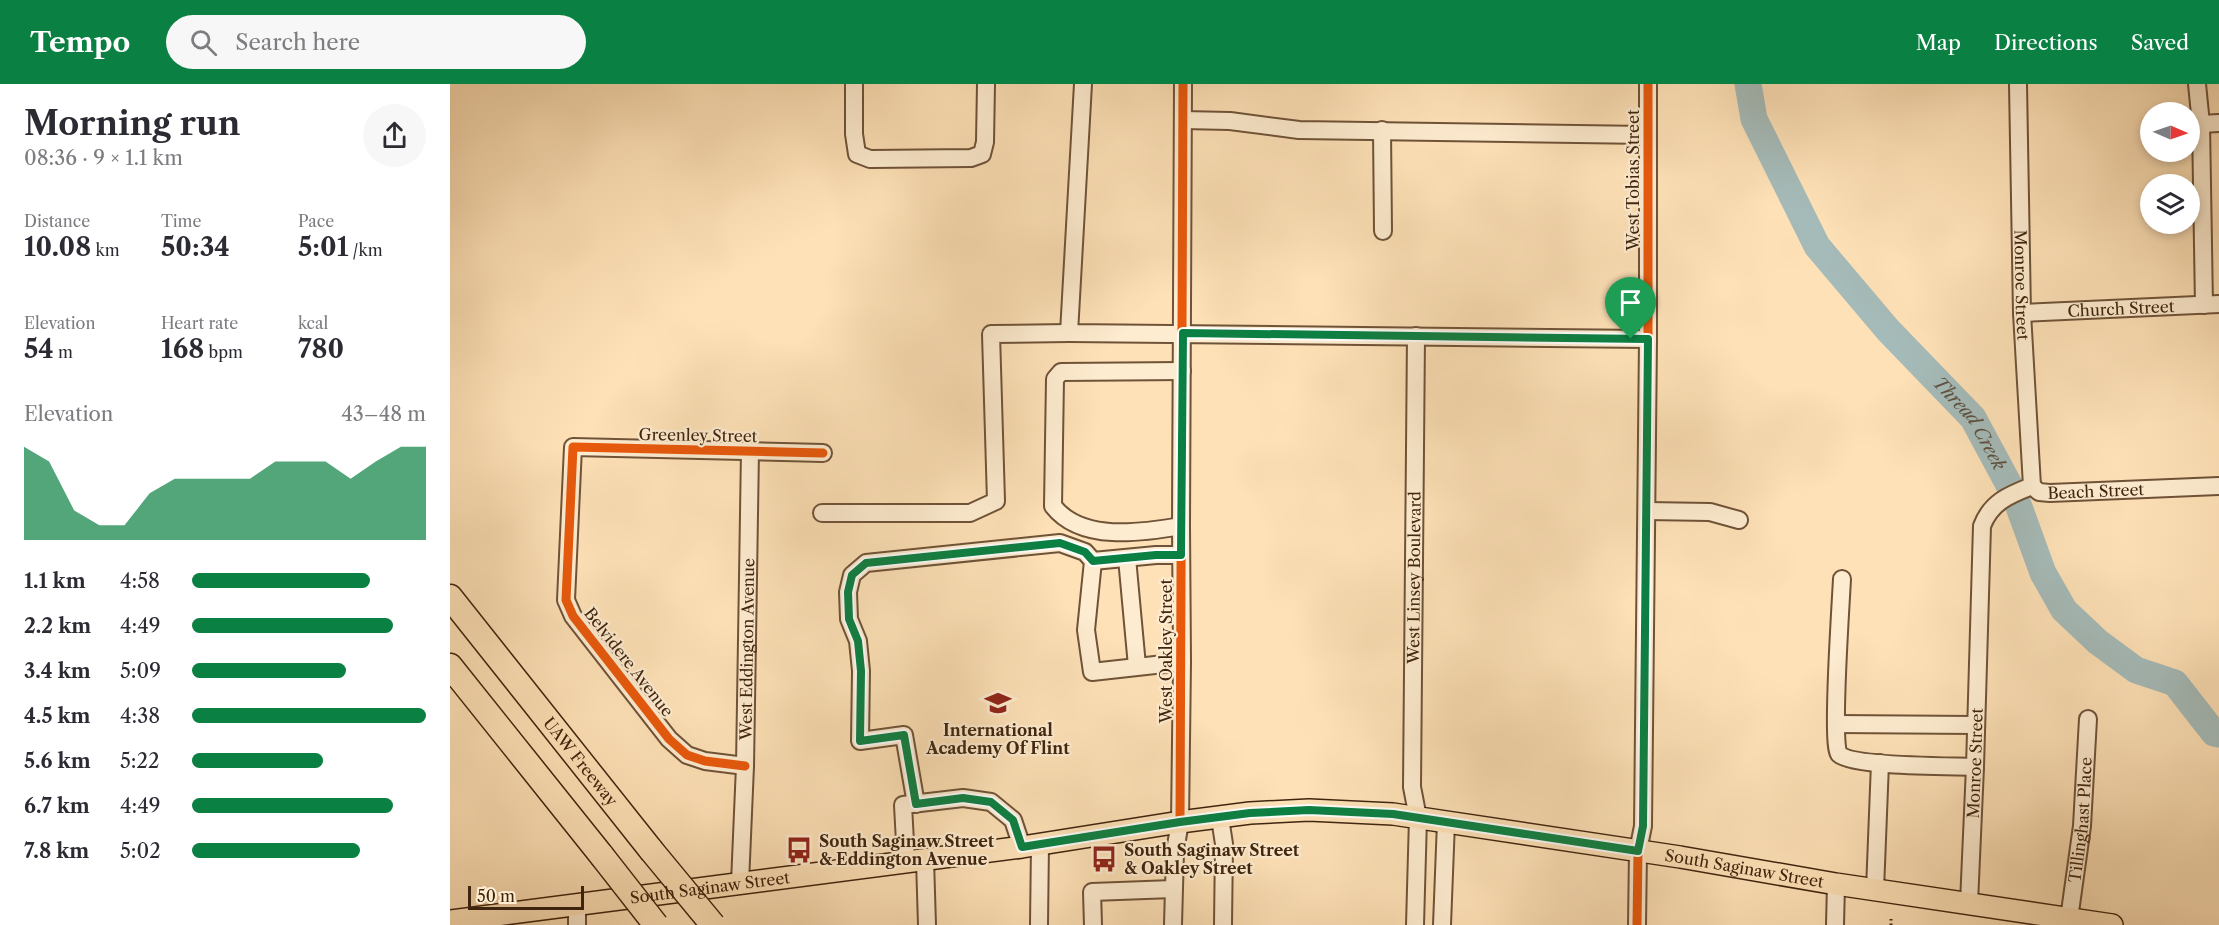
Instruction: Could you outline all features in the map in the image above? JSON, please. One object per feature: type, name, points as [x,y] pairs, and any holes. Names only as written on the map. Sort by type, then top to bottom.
[{"type":"highway","name":"UAW Freeway","points":[[450,597],[712,925]]},
{"type":"highway","points":[[450,666],[656,925]]},
{"type":"main road","name":"South Saginaw Street","points":[[450,921],[1031,846],[1180,822],[1250,813],[1309,810],[1385,813],[1969,903],[2042,920],[2069,919],[2112,925]]},
{"type":"street","points":[[854,84],[854,134],[858,154],[870,159],[881,159],[971,158],[982,154],[985,142],[986,84]]},
{"type":"street","points":[[1069,333],[1083,84]]},
{"type":"street","name":"West Oakley Street","points":[[1173,925],[1174,851],[1180,822],[1182,662],[1183,84]]},
{"type":"street","name":"West Tobias Street","points":[[1637,925],[1638,851],[1643,826],[1647,511],[1648,84]]},
{"type":"street","name":"Monroe Street","points":[[2018,84],[2022,313],[2032,486]]},
{"type":"street","points":[[2197,91],[2212,304]]},
{"type":"street","points":[[1183,120],[1230,121],[1299,129],[1647,135]]},
{"type":"street","points":[[2201,124],[2219,123]]},
{"type":"street","points":[[1382,130],[1383,231]]},
{"type":"street","name":"Church Street","points":[[2022,313],[2212,304]]},
{"type":"street","points":[[822,513],[970,513],[996,501],[992,334],[1183,333],[1648,339]]},
{"type":"street","name":"West Linsey Boulevard","points":[[1415,925],[1418,818],[1413,787],[1416,336]]},
{"type":"street","points":[[1181,526],[1145,533],[1117,533],[1077,524],[1061,517],[1053,506],[1055,379],[1061,372],[1182,371]]},
{"type":"street","name":"Greenley Street","points":[[573,447],[823,453]]},
{"type":"street","name":"Belvidere Avenue","points":[[573,447],[566,600],[573,615],[669,739],[687,755],[705,761],[745,766]]},
{"type":"street","name":"West Eddington Avenue","points":[[740,883],[745,766],[750,451]]},
{"type":"street","name":"Beach Street","points":[[1982,552],[1982,526],[1987,513],[2002,498],[2032,486],[2039,492],[2050,493],[2219,486]]},
{"type":"street","points":[[1647,511],[1710,512],[1739,520]]},
{"type":"street","points":[[916,804],[904,735],[860,741],[861,671],[858,641],[849,619],[848,592],[852,575],[866,563],[1060,543],[1085,552],[1093,561],[1086,630],[1092,672],[1182,662]]},
{"type":"street","name":"Monroe Street","points":[[1969,903],[1982,552]]},
{"type":"street","points":[[1093,561],[1181,555]]},
{"type":"street","points":[[1127,558],[1140,666]]},
{"type":"street","points":[[1842,579],[1836,724],[1836,749],[1839,754],[1850,760],[1880,763],[1975,767]]},
{"type":"street","name":"Tillinghast Place","points":[[2069,919],[2082,826],[2088,719]]},
{"type":"street","points":[[1836,724],[1975,725]]},
{"type":"street","points":[[1875,890],[1880,763]]},
{"type":"street","points":[[927,925],[903,805],[963,798],[991,802],[1013,820],[1031,846],[1039,925]]},
{"type":"street","points":[[1221,818],[1224,844],[1223,925]]},
{"type":"street","points":[[1442,925],[1446,822]]},
{"type":"street","points":[[1835,925],[1836,884]]},
{"type":"street","points":[[1093,925],[1092,892],[1173,889]]},
{"type":"street","points":[[577,903],[577,925]]},
{"type":"path","points":[[1891,919],[1891,925]]},
{"type":"waterway","name":"Thread Creek","points":[[1748,84],[1754,119],[1817,246],[1888,330],[1973,418],[2015,496],[2043,573],[2064,610],[2098,642],[2136,670],[2175,683],[2214,733],[2219,734]]},
{"type":"cycle path","points":[[1180,822],[1183,84]]},
{"type":"cycle path","points":[[1637,925],[1638,851],[1643,826],[1648,84]]},
{"type":"cycle path","points":[[745,766],[705,761],[687,755],[669,739],[573,616],[566,600],[573,447],[823,453]]},
{"type":"place","name":"International Academy Of Flint","points":[[998,703]]},
{"type":"place","name":"South Saginaw Street & Eddington Avenue","points":[[799,850]]},
{"type":"place","name":"South Saginaw Street & Oakley Street","points":[[1104,859]]},
{"type":"route","points":[[1183,333],[1631,339],[1648,339],[1643,826],[1638,851],[1393,814],[1342,810],[1250,813],[1022,847],[1013,820],[991,802],[963,798],[916,804],[904,735],[860,741],[861,671],[858,641],[849,619],[848,592],[852,575],[866,563],[1060,543],[1085,552],[1093,561],[1181,555],[1183,333]]}]
